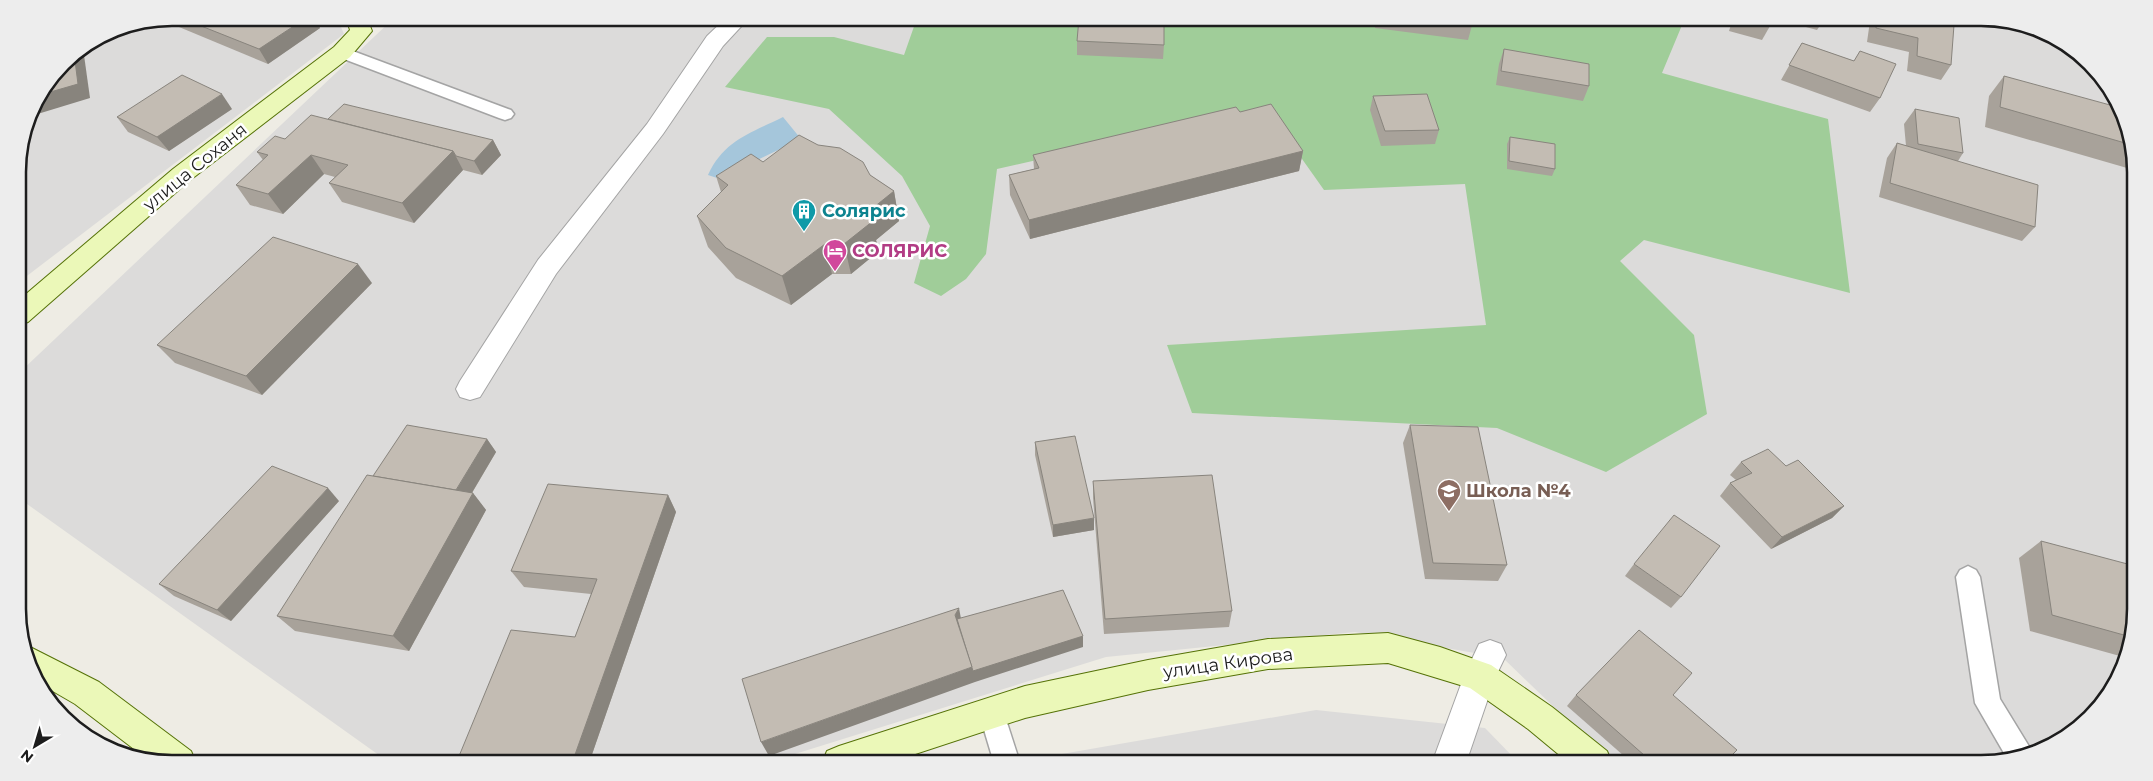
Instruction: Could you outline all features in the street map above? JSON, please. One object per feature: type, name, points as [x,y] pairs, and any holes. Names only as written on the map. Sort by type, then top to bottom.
[{"type":"main road","name":"улица Соханя","points":[[27,308],[181,175],[342,52],[361,31],[359,26]]},
{"type":"main road","name":"улица Кирова","points":[[865,755],[1025,702],[1148,675],[1268,654],[1388,648],[1440,662],[1485,666],[1540,718],[1584,754]]},
{"type":"main road","points":[[38,666],[87,693],[167,755]]},
{"type":"street","points":[[470,389],[547,267],[655,129],[715,41],[730,26]]},
{"type":"street","points":[[1452,754],[1485,666]]},
{"type":"lane","points":[[342,52],[505,114]]},
{"type":"lane","points":[[1968,577],[1988,703],[2017,750]]},
{"type":"lane","points":[[992,713],[1004,755]]},
{"type":"shaded area","points":[[340,26],[344,34],[27,276],[27,162],[29,144],[37,116],[46,99],[62,76],[76,62],[116,37],[153,27]]},
{"type":"shaded area","points":[[386,26],[2000,27],[2028,34],[2045,41],[2077,62],[2091,76],[2116,116],[2126,153],[2127,609],[2124,637],[2116,665],[2107,682],[2097,698],[2084,712],[2070,725],[2037,744],[2000,754],[1603,754],[1503,658],[1355,632],[1106,657],[793,755],[379,755],[26,503],[27,366]]},
{"type":"shaded area","points":[[1316,710],[1485,728],[1511,754],[1059,755]]},
{"type":"green space","points":[[914,26],[1682,26],[1662,73],[1828,119],[1850,293],[1644,240],[1620,261],[1694,335],[1707,414],[1606,472],[1497,428],[1192,413],[1167,345],[1486,325],[1465,184],[1324,190],[1266,108],[997,169],[986,254],[966,279],[941,296],[914,283],[930,226],[902,176],[829,109],[725,87],[767,37],[834,37],[904,55]]},
{"type":"green space","points":[[1112,26],[1191,26],[1187,27]]},
{"type":"water","points":[[783,117],[801,139],[747,165],[726,181],[708,175],[722,153],[730,145],[749,133]]},
{"type":"building","points":[[201,26],[294,26],[259,49]]},
{"type":"building","points":[[1078,26],[1164,26],[1164,45],[1077,41]]},
{"type":"building","points":[[1876,26],[1954,26],[1951,65],[1917,56],[1918,38],[1876,28]]},
{"type":"building","points":[[1802,43],[1854,61],[1860,51],[1896,64],[1880,98],[1789,65]]},
{"type":"building","points":[[1504,49],[1589,64],[1589,86],[1501,71]]},
{"type":"building","points":[[75,63],[78,84],[50,92],[62,76]]},
{"type":"building","points":[[182,75],[222,94],[157,137],[117,117]]},
{"type":"building","points":[[2004,76],[2110,105],[2116,116],[2124,143],[2000,107]]},
{"type":"building","points":[[1427,94],[1439,130],[1385,131],[1373,96]]},
{"type":"building","points":[[344,104],[493,140],[474,161],[456,156],[453,151],[328,119]]},
{"type":"building","points":[[1271,104],[1303,151],[1029,220],[1009,175],[1039,168],[1033,155],[1236,107],[1240,112]]},
{"type":"building","points":[[1915,109],[1959,118],[1963,153],[1918,144]]},
{"type":"building","points":[[311,115],[453,151],[402,203],[329,183],[348,165],[311,155],[268,194],[236,185],[268,155],[257,152],[275,136],[285,139]]},
{"type":"building","name":"Солярис","points":[[799,135],[818,145],[840,148],[863,162],[870,175],[894,191],[868,212],[873,221],[844,244],[825,244],[782,276],[726,248],[697,216],[728,185],[716,176],[751,154],[763,162]]},
{"type":"building","points":[[1510,137],[1555,144],[1555,169],[1509,161]]},
{"type":"building","points":[[1897,143],[2038,185],[2035,227],[1890,183]]},
{"type":"building","points":[[273,237],[358,264],[246,376],[157,345]]},
{"type":"building","points":[[407,425],[487,439],[456,490],[373,476]]},
{"type":"building","name":"Школа №4","points":[[1410,425],[1478,427],[1507,565],[1433,563]]},
{"type":"building","points":[[1075,436],[1094,518],[1053,525],[1035,442]]},
{"type":"building","points":[[1768,449],[1786,466],[1798,460],[1844,506],[1782,537],[1730,483],[1752,473],[1741,462]]},
{"type":"building","points":[[272,466],[328,488],[217,610],[159,584]]},
{"type":"building","points":[[367,475],[473,493],[393,636],[277,616]]},
{"type":"building","points":[[1212,475],[1232,611],[1105,619],[1093,481]]},
{"type":"building","points":[[548,484],[668,495],[575,755],[460,755],[511,630],[575,637],[597,579],[511,571]]},
{"type":"building","points":[[1674,515],[1720,546],[1681,597],[1634,564]]},
{"type":"building","points":[[2041,541],[2127,564],[2127,609],[2124,635],[2052,615]]},
{"type":"building","points":[[1063,590],[1083,636],[973,671],[957,619]]},
{"type":"building","points":[[959,608],[955,615],[972,667],[761,742],[742,679]]},
{"type":"building","points":[[1639,630],[1692,673],[1673,695],[1737,750],[1733,754],[1643,754],[1576,695]]},
{"type":"place","name":"Солярис","points":[[804,232]]},
{"type":"place","name":"СОЛЯРИС","points":[[835,272]]},
{"type":"place","name":"Школа №4","points":[[1449,512]]}]
